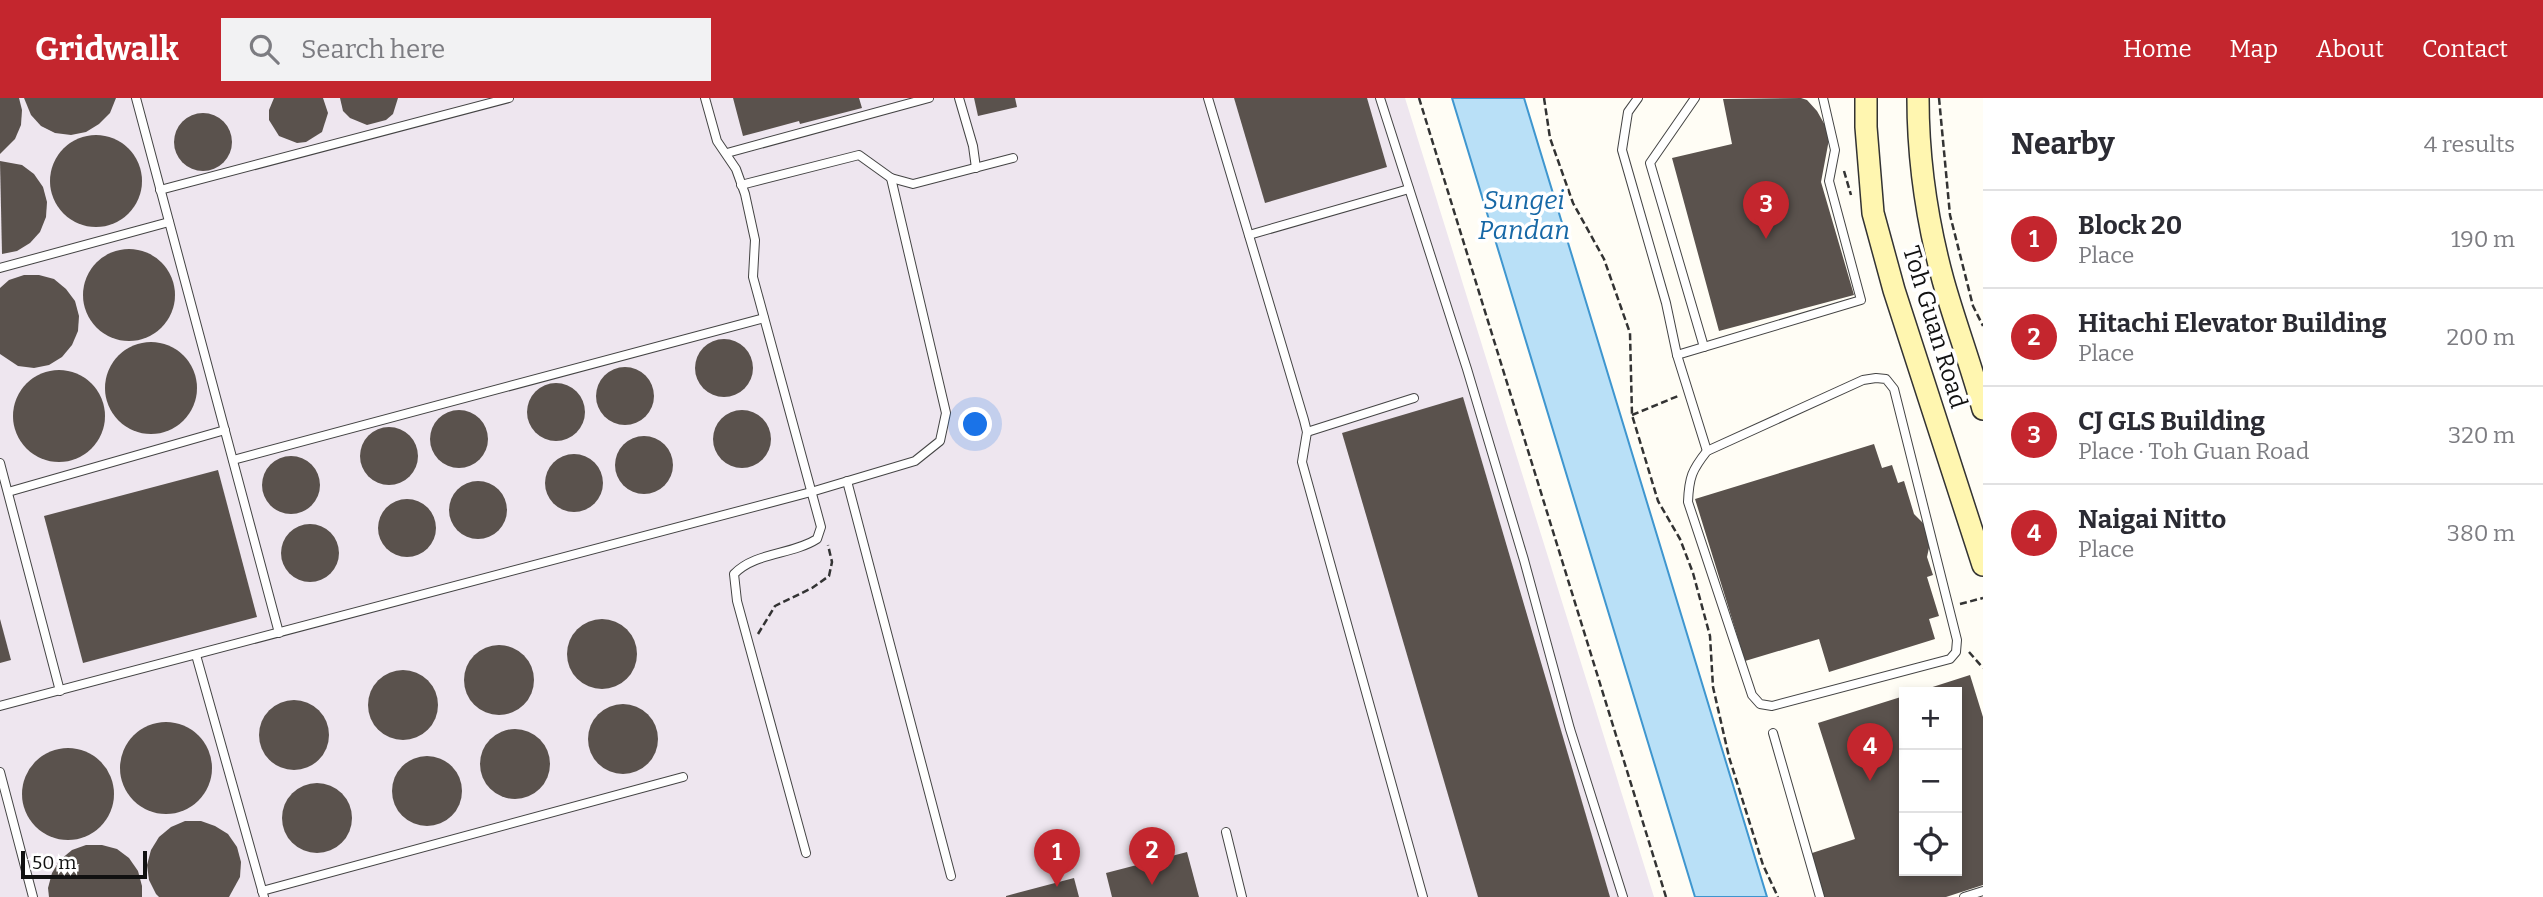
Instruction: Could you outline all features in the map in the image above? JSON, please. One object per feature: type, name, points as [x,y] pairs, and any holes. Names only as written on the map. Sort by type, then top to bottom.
[{"type":"main road","name":"Toh Guan Road","points":[[1866,98],[1873,213],[1894,290],[1983,565]]},
{"type":"main road","name":"Toh Guan Road","points":[[1918,98],[1918,136],[1925,196],[1942,278],[1983,409]]},
{"type":"lane","points":[[136,98],[279,633]]},
{"type":"lane","points":[[160,190],[509,98]]},
{"type":"lane","points":[[705,98],[717,141],[727,153],[741,185],[755,240],[753,277],[821,527],[817,540],[807,546],[743,564],[734,574],[737,601],[806,853]]},
{"type":"lane","points":[[727,153],[929,98]]},
{"type":"lane","points":[[959,98],[973,146],[976,168]]},
{"type":"lane","points":[[1208,98],[1307,432],[1302,462],[1423,897]]},
{"type":"lane","points":[[1380,98],[1467,369],[1524,560],[1570,729],[1623,897]]},
{"type":"lane","points":[[1638,98],[1628,112],[1622,150],[1666,303],[1677,355],[1707,451]]},
{"type":"lane","points":[[1695,98],[1650,163],[1704,347]]},
{"type":"lane","points":[[1677,355],[1861,300],[1829,181],[1835,150],[1823,98]]},
{"type":"lane","points":[[1858,98],[1866,127]]},
{"type":"lane","points":[[741,185],[859,155],[891,178],[913,184],[1013,158]]},
{"type":"lane","points":[[0,706],[811,492],[915,461],[940,441],[946,413],[891,178]]},
{"type":"lane","points":[[1249,235],[1409,189]]},
{"type":"lane","points":[[0,268],[169,222]]},
{"type":"lane","points":[[233,460],[764,318]]},
{"type":"lane","points":[[1876,377],[1886,379],[1894,389],[1957,640],[1956,652],[1950,659],[1772,706],[1760,704],[1752,695],[1688,502],[1693,468],[1707,451],[1863,380],[1876,377]]},
{"type":"lane","points":[[1307,432],[1414,398]]},
{"type":"lane","points":[[8,492],[225,430]]},
{"type":"lane","points":[[0,463],[60,691]]},
{"type":"lane","points":[[847,481],[951,876]]},
{"type":"lane","points":[[197,655],[263,894],[683,778]]},
{"type":"lane","points":[[1773,733],[1820,897]]},
{"type":"lane","points":[[0,772],[33,897]]},
{"type":"lane","points":[[1226,832],[1242,897]]},
{"type":"lane","points":[[1964,897],[1983,891]]},
{"type":"path","points":[[1419,98],[1666,897]]},
{"type":"path","points":[[1544,98],[1550,138],[1573,203],[1604,259],[1630,333],[1632,415],[1658,501],[1680,539],[1693,573],[1710,636],[1713,687],[1729,757],[1763,865],[1778,897]]},
{"type":"path","points":[[1939,98],[1950,215],[1973,306],[1983,326]]},
{"type":"path","points":[[1632,415],[1689,392]]},
{"type":"path","points":[[750,649],[775,606],[812,589],[829,576],[832,562],[827,542]]},
{"type":"path","points":[[1971,601],[1983,598]]},
{"type":"shaded area","points":[[0,98],[1405,98],[1654,897],[0,897]]},
{"type":"water","name":"Sungei Pandan","points":[[1452,98],[1524,98],[1767,897],[1695,897]]},
{"type":"building","points":[[0,98],[19,98],[22,110],[21,125],[15,139],[0,154]]},
{"type":"building","points":[[24,98],[116,98],[110,113],[99,124],[86,132],[71,135],[55,133],[41,126],[31,115]]},
{"type":"building","points":[[274,98],[323,98],[328,113],[322,132],[306,142],[297,143],[279,136],[269,120],[269,110]]},
{"type":"building","points":[[340,98],[398,98],[393,114],[386,120],[367,125],[350,118],[343,111]]},
{"type":"building","points":[[733,98],[859,98],[862,108],[743,136]]},
{"type":"building","points":[[974,98],[1015,98],[1017,107],[978,116]]},
{"type":"building","points":[[1234,98],[1367,98],[1387,167],[1265,203]]},
{"type":"building","points":[[1723,99],[1807,100],[1817,111],[1830,134],[1821,182],[1854,295],[1719,331],[1672,158],[1732,144]]},
{"type":"building","points":[[197,113],[209,113],[224,121],[232,136],[232,148],[224,163],[209,171],[197,171],[182,163],[174,148],[174,136],[182,121]]},
{"type":"building","points":[[87,135],[105,135],[122,142],[135,155],[142,172],[142,190],[135,207],[122,220],[105,227],[87,227],[70,220],[57,207],[50,190],[50,172],[57,155],[70,142]]},
{"type":"building","points":[[0,161],[22,165],[34,174],[43,187],[47,202],[46,217],[40,232],[30,243],[17,251],[2,254]]},
{"type":"building","points":[[120,249],[138,249],[155,256],[168,269],[175,286],[175,304],[168,321],[155,334],[138,341],[120,341],[103,334],[90,321],[83,304],[83,286],[90,269],[103,256]]},
{"type":"building","points":[[24,275],[54,279],[75,301],[79,316],[78,331],[72,345],[62,357],[49,365],[34,368],[18,366],[0,354],[0,288],[9,280]]},
{"type":"building","points":[[718,339],[730,339],[745,347],[753,362],[753,374],[745,389],[730,397],[718,397],[703,389],[695,374],[695,362],[703,347]]},
{"type":"building","points":[[142,342],[160,342],[177,349],[190,362],[197,379],[197,397],[190,414],[177,427],[160,434],[142,434],[125,427],[112,414],[105,397],[105,379],[112,362],[125,349]]},
{"type":"building","points":[[619,367],[631,367],[646,375],[654,390],[654,402],[646,417],[631,425],[619,425],[604,417],[596,402],[596,390],[604,375]]},
{"type":"building","points":[[50,370],[68,370],[85,377],[98,390],[105,407],[105,425],[98,442],[85,455],[68,462],[50,462],[33,455],[20,442],[13,425],[13,407],[20,390],[33,377]]},
{"type":"building","points":[[550,383],[562,383],[577,391],[585,406],[585,418],[577,433],[562,441],[550,441],[535,433],[527,418],[527,406],[535,391]]},
{"type":"building","points":[[1463,397],[1610,897],[1478,897],[1342,433]]},
{"type":"building","points":[[453,410],[465,410],[480,418],[488,433],[488,445],[480,460],[465,468],[453,468],[438,460],[430,445],[430,433],[438,418]]},
{"type":"building","points":[[736,410],[748,410],[763,418],[771,433],[771,445],[763,460],[748,468],[736,468],[721,460],[713,445],[713,433],[721,418]]},
{"type":"building","points":[[383,427],[395,427],[410,435],[418,450],[418,462],[410,477],[395,485],[383,485],[368,477],[360,462],[360,450],[368,435]]},
{"type":"building","points":[[638,436],[650,436],[665,444],[673,459],[673,471],[665,486],[650,494],[638,494],[623,486],[615,471],[615,459],[623,444]]},
{"type":"building","points":[[1874,444],[1882,468],[1892,465],[1898,483],[1904,481],[1914,514],[1925,525],[1930,543],[1927,557],[1933,575],[1927,577],[1939,616],[1929,619],[1935,639],[1829,672],[1819,639],[1745,661],[1695,499]]},
{"type":"building","points":[[568,454],[580,454],[595,462],[603,477],[603,489],[595,504],[580,512],[568,512],[553,504],[545,489],[545,477],[553,462]]},
{"type":"building","points":[[285,456],[297,456],[312,464],[320,479],[320,491],[312,506],[297,514],[285,514],[270,506],[262,491],[262,479],[270,464]]},
{"type":"building","points":[[218,470],[257,617],[83,663],[44,516]]},
{"type":"building","points":[[472,481],[484,481],[499,489],[507,504],[507,516],[499,531],[484,539],[472,539],[457,531],[449,516],[449,504],[457,489]]},
{"type":"building","points":[[401,499],[413,499],[428,507],[436,522],[436,534],[428,549],[413,557],[401,557],[386,549],[378,534],[378,522],[386,507]]},
{"type":"building","points":[[304,524],[316,524],[331,532],[339,547],[339,559],[331,574],[316,582],[304,582],[289,574],[281,559],[281,547],[289,532]]},
{"type":"building","points":[[0,619],[11,660],[0,663]]},
{"type":"building","points":[[609,619],[622,625],[631,634],[635,640],[635,668],[627,679],[616,687],[595,689],[577,679],[569,668],[567,647],[577,629],[588,621]]},
{"type":"building","points":[[506,645],[519,651],[528,660],[532,666],[532,694],[524,705],[513,713],[492,715],[474,705],[466,694],[464,673],[474,655],[485,647]]},
{"type":"building","points":[[410,670],[423,676],[432,685],[436,691],[436,719],[428,730],[417,738],[396,740],[378,730],[370,719],[368,698],[378,680],[389,672]]},
{"type":"building","points":[[1970,675],[1983,717],[1983,885],[1946,897],[1823,897],[1809,854],[1855,839],[1818,723],[1899,698],[1899,876],[1962,876],[1962,687],[1933,687]]},
{"type":"building","points":[[301,700],[314,706],[323,715],[327,721],[327,749],[319,760],[308,768],[287,770],[269,760],[261,749],[259,728],[269,710],[280,702]]},
{"type":"building","points":[[630,704],[643,710],[652,719],[656,725],[656,753],[648,764],[637,772],[616,774],[598,764],[590,753],[588,732],[598,714],[609,706]]},
{"type":"building","points":[[157,722],[175,722],[192,729],[205,742],[212,759],[212,777],[205,794],[192,807],[175,814],[157,814],[140,807],[127,794],[120,777],[120,759],[127,742],[140,729]]},
{"type":"building","points":[[522,729],[535,735],[544,744],[548,750],[548,778],[540,789],[529,797],[508,799],[490,789],[482,778],[480,757],[490,739],[501,731]]},
{"type":"building","points":[[59,748],[77,748],[94,755],[107,768],[114,785],[114,803],[107,820],[94,833],[77,840],[59,840],[42,833],[29,820],[22,803],[22,785],[29,768],[42,755]]},
{"type":"building","points":[[434,756],[447,762],[456,771],[460,777],[460,805],[452,816],[441,824],[420,826],[402,816],[394,805],[392,784],[402,766],[413,758]]},
{"type":"building","points":[[324,783],[337,789],[346,798],[350,804],[350,832],[342,843],[331,851],[310,853],[292,843],[284,832],[282,811],[292,793],[303,785]]},
{"type":"building","points":[[185,821],[201,821],[215,826],[228,834],[237,847],[241,862],[240,877],[229,897],[159,897],[156,894],[149,880],[147,865],[151,850],[159,837],[171,827]]},
{"type":"building","points":[[86,845],[117,849],[129,858],[138,871],[142,897],[49,897],[48,888],[52,873],[60,860],[72,850]]},
{"type":"building","points":[[1187,852],[1199,897],[1112,897],[1106,873]]},
{"type":"building","points":[[1074,878],[1079,897],[1006,897],[1006,896]]},
{"type":"place","name":"CJ GLS Building","points":[[1766,239]]},
{"type":"place","name":"Naigai Nitto","points":[[1870,781]]},
{"type":"place","name":"Hitachi Elevator Building","points":[[1152,885]]},
{"type":"place","name":"Block 20","points":[[1057,887]]}]
